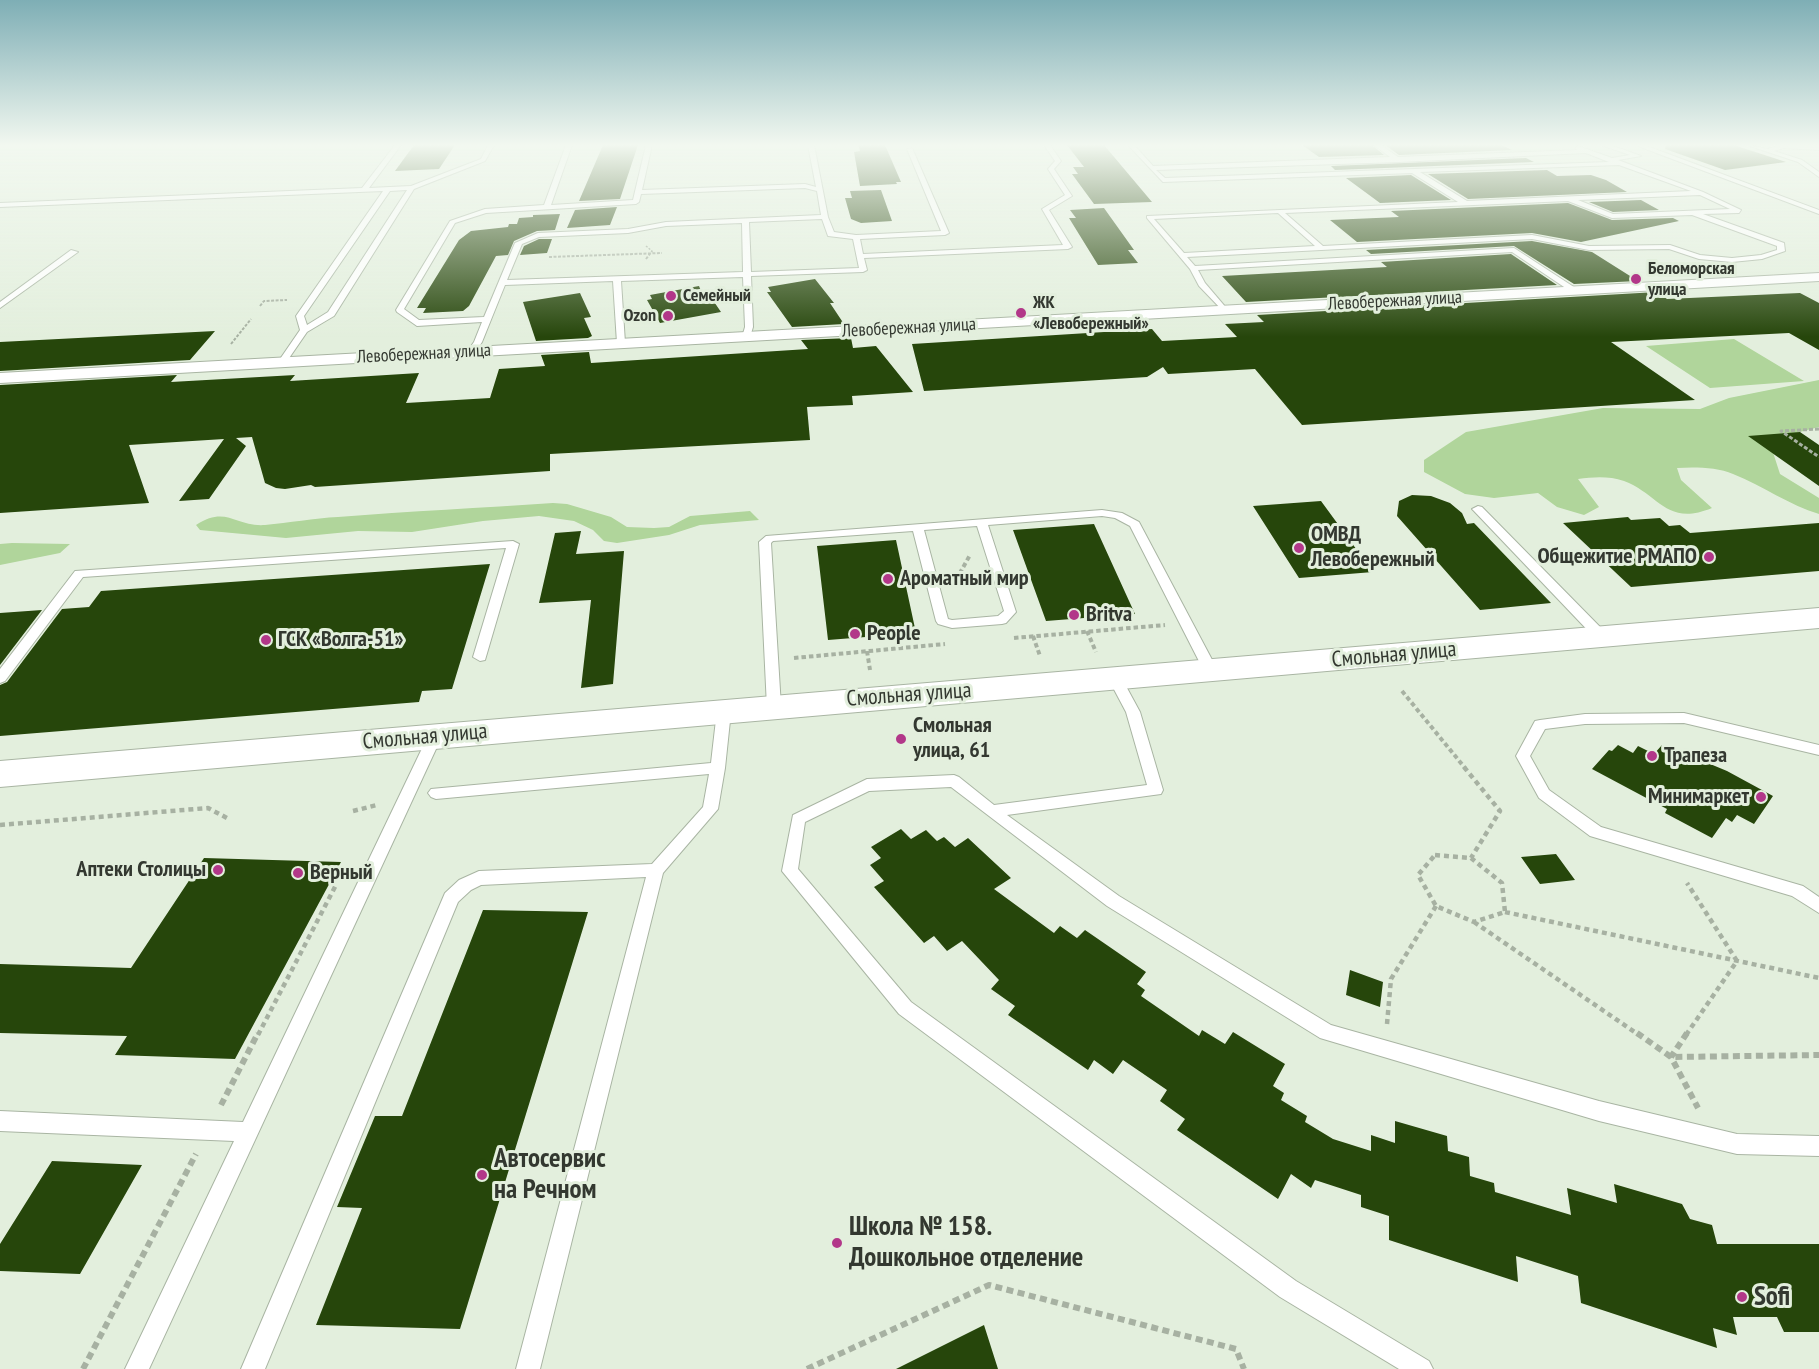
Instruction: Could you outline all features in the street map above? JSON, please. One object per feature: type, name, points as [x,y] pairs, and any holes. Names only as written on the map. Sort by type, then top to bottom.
[{"type":"street","name":"Левобережная улица","points":[[0,378],[1819,277]]},
{"type":"street","name":"Смольная улица","points":[[0,774],[1819,618]]},
{"type":"lane","points":[[304,330],[300,316],[374,209]]},
{"type":"lane","points":[[282,362],[304,330],[331,314],[399,209]]},
{"type":"lane","points":[[488,319],[417,323],[400,310],[452,222],[485,211],[518,209]]},
{"type":"lane","points":[[823,209],[831,234],[856,237],[945,233],[935,209]]},
{"type":"lane","points":[[860,256],[1068,247],[1045,209]]},
{"type":"lane","points":[[1224,310],[1202,284],[1193,268],[1149,217],[1328,209]]},
{"type":"lane","points":[[1593,209],[1612,216],[1739,211],[1735,209]]},
{"type":"lane","points":[[1279,211],[1320,248]]},
{"type":"lane","points":[[1182,255],[1532,237],[1589,248],[1670,247],[1699,257],[1732,260],[1762,257],[1781,251],[1781,245],[1693,213]]},
{"type":"lane","points":[[471,352],[478,342],[519,243],[538,235],[628,231],[666,224],[825,217]]},
{"type":"lane","points":[[745,221],[749,274],[749,327],[746,337]]},
{"type":"lane","points":[[936,234],[943,252]]},
{"type":"lane","points":[[503,283],[863,270],[856,237]]},
{"type":"lane","points":[[1193,268],[1514,250],[1576,291]]},
{"type":"lane","points":[[0,306],[74,252]]},
{"type":"lane","points":[[617,279],[621,344]]},
{"type":"lane","points":[[1478,509],[1601,636]]},
{"type":"lane","points":[[774,707],[765,542],[918,527],[1102,513],[1128,519],[1135,524],[1210,671]]},
{"type":"lane","points":[[918,527],[942,621],[952,624],[1002,620],[1010,614],[981,522]]},
{"type":"lane","points":[[0,678],[79,574],[513,544],[480,657]]},
{"type":"lane","points":[[991,811],[1156,790],[1133,712],[1116,680]]},
{"type":"lane","points":[[528,1369],[656,870],[710,809],[718,768],[724,711]]},
{"type":"lane","points":[[1819,750],[1684,718],[1585,719],[1540,725],[1523,756],[1544,794],[1596,832],[1797,891],[1819,906]]},
{"type":"lane","points":[[137,1369],[435,736]]},
{"type":"lane","points":[[436,793],[718,768]]},
{"type":"lane","points":[[1421,1369],[1288,1289],[905,1008],[790,872],[798,819],[867,784],[954,781],[1113,901],[1327,1032],[1599,1111],[1737,1144],[1819,1146]]},
{"type":"lane","points":[[253,1369],[451,898],[465,885],[479,878],[656,870]]},
{"type":"lane","points":[[0,1121],[249,1131]]},
{"type":"path","points":[[549,258],[564,247],[593,242],[596,233]]},
{"type":"path","points":[[641,245],[651,249],[652,253]]},
{"type":"path","points":[[570,257],[591,249],[608,255]]},
{"type":"path","points":[[582,280],[591,249]]},
{"type":"path","points":[[644,260],[652,253]]},
{"type":"path","points":[[549,258],[662,253]]},
{"type":"path","points":[[570,257],[587,263],[608,255]]},
{"type":"path","points":[[549,258],[552,265],[557,268],[585,271]]},
{"type":"path","points":[[1819,429],[1781,431],[1819,457]]},
{"type":"path","points":[[931,583],[999,577]]},
{"type":"path","points":[[771,660],[976,641],[971,622]]},
{"type":"path","points":[[1010,638],[1185,623]]},
{"type":"path","points":[[1087,632],[1096,652]]},
{"type":"path","points":[[1033,636],[1040,657]]},
{"type":"path","points":[[867,651],[870,670]]},
{"type":"path","points":[[1402,691],[1500,811],[1471,858]]},
{"type":"path","points":[[372,815],[378,805]]},
{"type":"path","points":[[0,825],[208,808],[227,818]]},
{"type":"path","points":[[1668,853],[1737,961]]},
{"type":"path","points":[[1505,912],[1502,883],[1471,858],[1434,855],[1418,875],[1436,906],[1474,922],[1671,1057],[1714,1138]]},
{"type":"path","points":[[83,1369],[339,878]]},
{"type":"path","points":[[1385,1049],[1391,979],[1436,906]]},
{"type":"path","points":[[1474,922],[1505,912],[1819,978]]},
{"type":"path","points":[[1671,1057],[1737,961]]},
{"type":"path","points":[[1671,1057],[1819,1055]]},
{"type":"path","points":[[807,1369],[989,1285],[1236,1349],[1244,1369]]},
{"type":"green space","points":[[1734,339],[1804,381],[1710,388],[1646,346]]},
{"type":"green space","points":[[1819,380],[1819,427],[1769,440],[1780,474],[1819,498],[1819,514],[1797,506],[1733,474],[1713,469],[1677,468],[1681,480],[1712,508],[1684,514],[1664,506],[1636,487],[1613,478],[1578,479],[1599,507],[1584,515],[1557,507],[1538,493],[1494,498],[1465,494],[1424,472],[1424,460],[1466,432],[1603,408],[1700,409],[1729,398]]},
{"type":"green space","points":[[567,504],[611,517],[627,527],[669,527],[690,516],[750,511],[759,520],[700,525],[669,535],[617,543],[604,541],[593,530],[574,521],[539,516],[483,521],[412,532],[358,531],[286,538],[200,530],[196,525],[216,517],[265,525],[392,513]]},
{"type":"green space","points":[[0,544],[70,544],[60,553],[0,565]]},
{"type":"building","points":[[616,209],[610,225],[567,228],[575,210]]},
{"type":"building","points":[[848,209],[888,209],[892,221],[861,223],[851,219]]},
{"type":"building","points":[[1105,209],[1134,250],[1128,250],[1138,263],[1098,265],[1069,218],[1076,218],[1070,210]]},
{"type":"building","points":[[1583,209],[1612,220],[1673,218],[1679,221],[1581,242],[1532,233],[1357,242],[1330,220],[1399,217],[1391,211]]},
{"type":"building","points":[[1606,209],[1659,210],[1613,212]]},
{"type":"building","points":[[560,214],[555,230],[537,231],[514,241],[508,255],[496,256],[469,306],[463,311],[423,313],[426,308],[417,308],[459,240],[471,231],[508,227],[509,224],[517,224],[519,218],[533,217],[533,215]]},
{"type":"building","points":[[539,239],[552,239],[547,253],[520,255],[524,246]]},
{"type":"building","points":[[1532,241],[1592,252],[1638,281],[1574,284],[1514,246],[1371,254],[1366,250]]},
{"type":"building","points":[[1511,254],[1557,285],[1246,302],[1222,276],[1387,267],[1381,262]]},
{"type":"building","points":[[815,279],[834,303],[830,303],[844,324],[792,327],[767,292],[771,292],[768,287]]},
{"type":"building","points":[[699,286],[701,291],[706,290],[721,312],[660,323],[647,300],[652,299],[650,295]]},
{"type":"building","points":[[1657,292],[1667,299],[1800,293],[1819,303],[1819,350],[1789,333],[1611,342],[1695,400],[1302,425],[1255,369],[1168,374],[1163,367],[1147,377],[924,391],[912,344],[1152,329],[1162,341],[1237,337],[1225,324],[1264,322],[1257,315]]},
{"type":"building","points":[[580,293],[591,317],[584,318],[592,336],[536,341],[523,302]]},
{"type":"building","points":[[215,331],[190,360],[0,371],[0,342]]},
{"type":"building","points":[[851,338],[853,348],[876,346],[913,392],[852,396],[853,405],[807,407],[810,440],[550,454],[550,471],[315,487],[311,485],[285,489],[265,483],[252,437],[236,438],[246,446],[209,499],[179,501],[224,439],[129,445],[149,503],[0,513],[0,385],[177,375],[171,382],[295,375],[290,381],[419,373],[406,403],[490,398],[499,369],[545,366],[541,355],[589,352],[591,363],[808,349],[801,340]]},
{"type":"building","points":[[1800,432],[1819,445],[1819,486],[1748,436]]},
{"type":"building","points":[[1412,495],[1431,496],[1450,503],[1462,513],[1467,524],[1474,523],[1551,603],[1480,610],[1397,516],[1399,501]]},
{"type":"building","points":[[1321,501],[1373,572],[1299,578],[1253,506]]},
{"type":"building","name":"Общежитие РМАПО","points":[[1628,517],[1631,520],[1660,518],[1669,526],[1680,525],[1690,533],[1819,523],[1819,571],[1631,587],[1563,523]]},
{"type":"building","points":[[1094,524],[1135,614],[1046,621],[1013,530]]},
{"type":"building","points":[[581,531],[576,554],[624,551],[613,684],[581,688],[591,600],[539,603],[555,533]]},
{"type":"building","points":[[896,540],[916,633],[828,640],[817,546]]},
{"type":"building","name":"ГСК «Волга-51»","points":[[490,564],[452,689],[422,691],[419,702],[0,736],[0,685],[7,682],[62,609],[89,607],[101,591]]},
{"type":"building","points":[[42,610],[0,665],[0,613]]},
{"type":"building","points":[[1618,745],[1633,753],[1638,746],[1654,754],[1662,745],[1700,765],[1703,761],[1727,771],[1773,796],[1754,824],[1737,815],[1732,822],[1726,818],[1712,838],[1665,813],[1667,809],[1592,769],[1609,750],[1612,751]]},
{"type":"building","points":[[901,829],[911,839],[926,830],[937,841],[944,837],[955,847],[968,838],[1011,878],[994,889],[1054,933],[1060,926],[1077,938],[1085,930],[1146,972],[1137,984],[1145,990],[1141,996],[1199,1036],[1202,1030],[1225,1044],[1233,1032],[1285,1064],[1273,1086],[1284,1093],[1281,1100],[1307,1116],[1305,1122],[1333,1139],[1371,1151],[1371,1135],[1395,1143],[1395,1121],[1447,1136],[1448,1151],[1469,1157],[1470,1176],[1494,1183],[1495,1192],[1571,1215],[1567,1188],[1617,1203],[1614,1184],[1682,1204],[1690,1219],[1712,1225],[1717,1244],[1819,1244],[1819,1332],[1784,1332],[1777,1317],[1733,1317],[1737,1335],[1713,1328],[1717,1348],[1581,1303],[1578,1276],[1516,1256],[1518,1282],[1389,1240],[1389,1216],[1361,1207],[1361,1195],[1315,1180],[1311,1188],[1291,1174],[1278,1199],[1177,1130],[1185,1119],[1160,1101],[1167,1090],[1123,1060],[1113,1074],[1094,1060],[1088,1070],[1008,1015],[1015,1006],[991,989],[999,980],[962,941],[947,951],[934,936],[924,943],[874,887],[884,881],[870,865],[881,858],[871,847]]},
{"type":"building","points":[[1556,854],[1575,880],[1540,884],[1521,857]]},
{"type":"building","points":[[204,858],[341,862],[235,1059],[115,1055],[127,1036],[0,1033],[0,964],[131,968]]},
{"type":"building","points":[[483,910],[588,912],[460,1329],[316,1325],[362,1208],[337,1207],[375,1116],[402,1116]]},
{"type":"building","points":[[1350,970],[1383,982],[1380,1007],[1346,995]]},
{"type":"building","points":[[52,1161],[142,1165],[80,1274],[0,1271],[0,1244]]},
{"type":"building","points":[[984,1325],[998,1369],[896,1369]]},
{"type":"place","name":"Беломорская улица","points":[[1636,279]]},
{"type":"place","name":"Семейный","points":[[671,296]]},
{"type":"place","name":"ЖК «Левобережный»","points":[[1021,313]]},
{"type":"place","name":"Ozon","points":[[668,316]]},
{"type":"place","name":"ОМВД Левобережный","points":[[1299,548]]},
{"type":"place","name":"Общежитие РМАПО","points":[[1709,557]]},
{"type":"place","name":"Ароматный мир","points":[[888,579]]},
{"type":"place","name":"Britva","points":[[1074,615]]},
{"type":"place","name":"People","points":[[855,634]]},
{"type":"place","name":"ГСК «Волга-51»","points":[[266,640]]},
{"type":"place","name":"Смольная улица, 61","points":[[901,739]]},
{"type":"place","name":"Трапеза","points":[[1652,756]]},
{"type":"place","name":"Минимаркет","points":[[1761,797]]},
{"type":"place","name":"Аптеки Столицы","points":[[218,870]]},
{"type":"place","name":"Верный","points":[[298,873]]},
{"type":"place","name":"Автосервис на Речном","points":[[482,1175]]},
{"type":"place","name":"Школа № 158. Дошкольное отделение","points":[[837,1243]]},
{"type":"place","name":"Sofi","points":[[1742,1297]]}]
